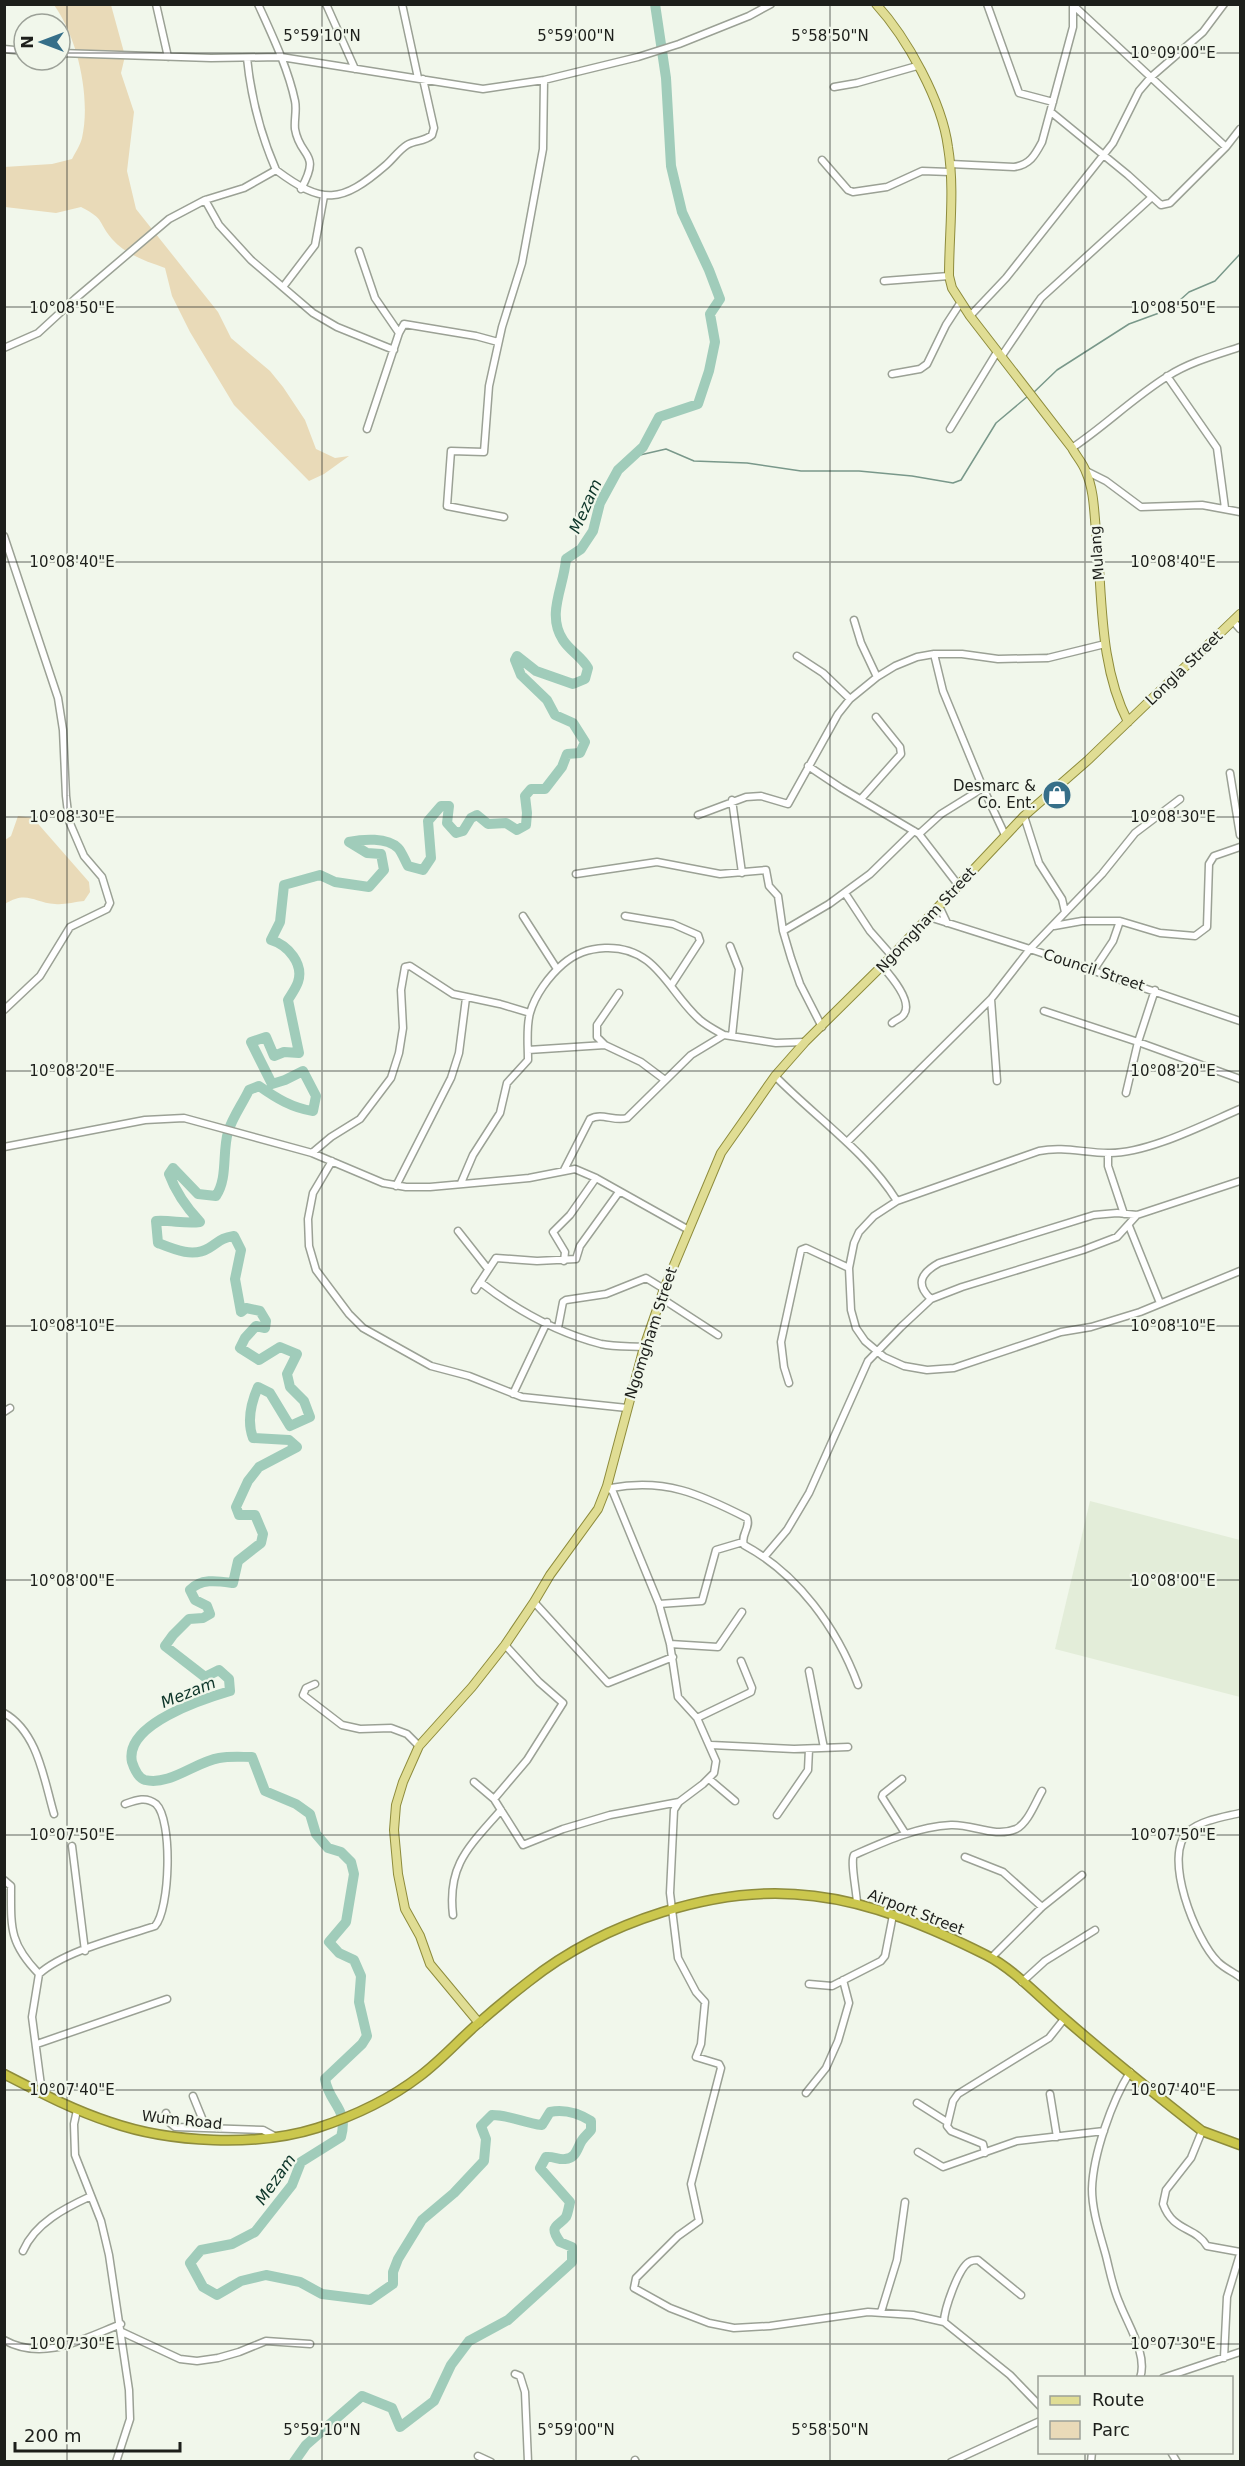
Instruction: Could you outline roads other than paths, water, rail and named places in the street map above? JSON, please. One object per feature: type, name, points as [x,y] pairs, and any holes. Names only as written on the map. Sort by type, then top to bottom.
[{"type":"highway","name":"Airport Street","points":[[363,2110],[423,2074],[532,1979],[570,1954],[622,1927],[671,1910],[730,1897],[770,1894],[812,1895],[857,1904],[893,1915],[991,1958],[1202,2131],[1240,2145]]},
{"type":"highway","name":"Wum Road","points":[[4,2074],[78,2110],[113,2123],[173,2136],[237,2139],[274,2136],[314,2129],[363,2110]]},
{"type":"main road","points":[[876,4],[897,32],[917,66],[942,120],[950,168],[949,276]]},
{"type":"main road","name":"Mulang","points":[[949,276],[952,288],[970,316],[1072,448],[1086,471],[1094,505],[1099,557],[1100,607],[1106,644],[1116,699],[1128,722]]},
{"type":"main road","name":"Longla Street","points":[[1128,722],[1240,614]]},
{"type":"main road","name":"Ngomgham Street","points":[[479,2023],[430,1964],[403,1900],[394,1830],[396,1805],[403,1782],[419,1746],[472,1687],[505,1645],[550,1575],[598,1509],[609,1487],[627,1408],[644,1347],[664,1289],[687,1228],[721,1153],[775,1076],[805,1042],[822,1028],[892,956],[1024,816],[1128,722]]},
{"type":"street","points":[[156,4],[168,57]]},
{"type":"street","points":[[258,4],[281,57],[296,105],[296,131],[310,162],[310,172],[301,189]]},
{"type":"street","points":[[326,4],[354,69]]},
{"type":"street","points":[[247,58],[256,119],[276,170],[301,189],[332,197],[359,186],[407,145],[422,141],[432,135],[434,128],[421,79],[414,67],[408,21],[402,4]]},
{"type":"street","points":[[72,53],[168,57],[281,57],[483,88],[544,80],[638,57],[679,44],[749,16],[771,4]]},
{"type":"street","points":[[987,4],[1019,93],[1053,102]]},
{"type":"street","points":[[970,316],[1006,278],[1102,156],[1120,132],[1139,92],[1151,77],[1203,32],[1224,4]]},
{"type":"street","points":[[822,160],[848,190],[853,192],[887,187],[922,171],[1023,166],[1035,155],[1042,142],[1073,27],[1073,5]]},
{"type":"street","points":[[1073,5],[1226,147]]},
{"type":"street","points":[[834,87],[917,66]]},
{"type":"street","points":[[504,517],[447,506],[451,451],[484,452],[489,387],[498,342],[522,263],[543,150],[544,80]]},
{"type":"street","points":[[1051,112],[1161,205],[1170,203],[1226,147],[1240,129]]},
{"type":"street","points":[[4,348],[38,333],[169,219],[205,200],[244,188],[276,170]]},
{"type":"street","points":[[283,287],[315,245],[324,196]]},
{"type":"street","points":[[950,429],[999,354],[1041,298],[1152,197]]},
{"type":"street","points":[[205,200],[219,225],[251,260],[313,313],[337,327],[394,350]]},
{"type":"street","points":[[359,251],[375,298],[399,333]]},
{"type":"street","points":[[884,281],[949,276]]},
{"type":"street","points":[[892,374],[920,369],[927,364],[946,325],[961,302]]},
{"type":"street","points":[[367,429],[402,326],[407,324],[498,342]]},
{"type":"street","points":[[1072,448],[1167,376],[1186,366],[1240,346]]},
{"type":"street","points":[[1167,376],[1217,448],[1225,508]]},
{"type":"street","points":[[1086,471],[1106,481],[1142,507],[1202,505],[1240,512]]},
{"type":"street","points":[[4,536],[58,698],[63,730],[69,821],[84,856],[102,877],[110,903],[106,909],[70,927],[39,976],[4,1010]]},
{"type":"street","points":[[854,620],[861,643],[877,677]]},
{"type":"street","points":[[1233,621],[1240,629]]},
{"type":"street","points":[[698,815],[732,800],[761,796],[788,804],[838,714],[850,699],[877,677],[917,657],[934,654],[962,654],[998,659],[1048,658],[1106,644]]},
{"type":"street","points":[[934,654],[943,691],[1005,835]]},
{"type":"street","points":[[797,656],[823,673],[850,699]]},
{"type":"street","points":[[861,799],[901,754],[900,747],[876,717]]},
{"type":"street","points":[[808,766],[917,832],[959,886]]},
{"type":"street","points":[[1230,773],[1240,835]]},
{"type":"street","points":[[783,931],[844,893],[917,832],[983,788]]},
{"type":"street","points":[[847,1142],[991,999],[1030,949],[1102,874],[1142,826],[1180,799]]},
{"type":"street","points":[[732,800],[742,873]]},
{"type":"street","points":[[1024,816],[1039,862],[1062,899],[1065,912]]},
{"type":"street","points":[[1053,926],[1082,921],[1120,921],[1160,933],[1195,936],[1207,927],[1209,864],[1214,856],[1240,847]]},
{"type":"street","points":[[576,874],[657,862],[702,872],[742,873],[766,870],[769,886],[778,896],[783,931],[800,984],[822,1028]]},
{"type":"street","points":[[844,893],[870,931],[892,956]]},
{"type":"street","points":[[1062,899],[1072,904]]},
{"type":"street","points":[[939,906],[946,923]]},
{"type":"street","points":[[523,916],[557,969]]},
{"type":"street","points":[[625,916],[673,924],[698,935],[700,941],[672,984]]},
{"type":"street","name":"Council Street","points":[[929,917],[1155,990],[1240,1021]]},
{"type":"street","points":[[1093,970],[1113,941],[1120,921]]},
{"type":"street","points":[[730,946],[740,969],[732,1036]]},
{"type":"street","points":[[461,1183],[473,1155],[500,1113],[507,1083],[514,1072],[527,1063],[530,1014],[538,995],[557,969],[575,953],[594,948],[630,951],[658,969],[700,1021],[724,1035],[754,1041],[805,1042]]},
{"type":"street","points":[[312,1153],[331,1137],[360,1119],[391,1078],[399,1053],[403,1028],[401,990],[405,967],[410,966],[444,990],[530,1014]]},
{"type":"street","points":[[882,966],[897,985],[906,1008],[903,1016],[892,1023]]},
{"type":"street","points":[[1126,1093],[1138,1042],[1155,990]]},
{"type":"street","points":[[619,993],[597,1025],[597,1037],[605,1045],[641,1062],[665,1080]]},
{"type":"street","points":[[396,1186],[451,1078],[459,1053],[466,998]]},
{"type":"street","points":[[991,999],[997,1081]]},
{"type":"street","points":[[1044,1011],[1240,1079]]},
{"type":"street","points":[[564,1170],[590,1119],[597,1115],[620,1120],[627,1118],[691,1055],[724,1035]]},
{"type":"street","points":[[788,1043],[795,1053]]},
{"type":"street","points":[[528,1050],[605,1045]]},
{"type":"street","points":[[775,1076],[872,1167],[897,1201]]},
{"type":"street","points":[[1240,1109],[1136,1150],[1108,1153],[1052,1149],[1039,1151],[897,1201],[874,1216],[859,1232],[849,1269],[851,1310],[856,1328],[865,1341],[904,1366],[927,1370],[954,1368],[1061,1332],[1091,1327],[1160,1304],[1240,1271]]},
{"type":"street","points":[[4,1147],[164,1118],[184,1118],[312,1153],[383,1183],[396,1186],[430,1187],[529,1178],[575,1169],[596,1178],[687,1228]]},
{"type":"street","points":[[1108,1153],[1108,1166],[1124,1214]]},
{"type":"street","points":[[332,1161],[313,1193],[308,1219],[309,1246],[316,1270],[349,1314],[363,1328],[431,1366],[469,1376],[513,1394],[533,1399],[627,1408]]},
{"type":"street","points":[[564,1261],[565,1252],[553,1232],[570,1215],[596,1178]]},
{"type":"street","points":[[931,1299],[921,1287],[921,1281],[925,1272],[939,1263],[1094,1215],[1137,1215],[1240,1182]]},
{"type":"street","points":[[475,1290],[496,1258],[537,1261],[576,1260],[580,1246],[619,1192]]},
{"type":"street","points":[[765,1556],[786,1530],[810,1493],[868,1361],[876,1350],[931,1299],[1117,1237],[1137,1215]]},
{"type":"street","points":[[1129,1226],[1160,1304]]},
{"type":"street","points":[[458,1231],[488,1269]]},
{"type":"street","points":[[789,1383],[781,1342],[801,1250],[806,1248],[849,1269]]},
{"type":"street","points":[[558,1328],[563,1302],[566,1300],[606,1294],[640,1278],[650,1278],[664,1289]]},
{"type":"street","points":[[480,1282],[504,1300],[558,1328],[602,1344],[644,1347]]},
{"type":"street","points":[[661,1298],[718,1335]]},
{"type":"street","points":[[513,1394],[547,1322]]},
{"type":"street","points":[[743,1542],[749,1523],[747,1518],[708,1498],[687,1490],[658,1485],[609,1487],[659,1604],[673,1657],[678,1697],[697,1718],[711,1745],[716,1767],[709,1779],[679,1802],[674,1810],[671,1910],[678,1958],[706,2005],[701,2044],[696,2057],[719,2064],[721,2068],[691,2184],[699,2221],[678,2236],[636,2278],[634,2288],[670,2308],[709,2323],[734,2328],[770,2326],[881,2312],[913,2315],[944,2322],[1010,2374],[1038,2404]]},
{"type":"street","points":[[659,1604],[702,1601],[716,1550],[743,1542],[765,1556],[815,1605],[848,1657],[858,1685]]},
{"type":"street","points":[[534,1602],[608,1683],[673,1657]]},
{"type":"street","points":[[670,1644],[718,1647],[742,1612]]},
{"type":"street","points":[[494,1799],[527,1760],[563,1702],[539,1682],[505,1645]]},
{"type":"street","points":[[697,1718],[751,1692],[752,1688],[741,1660]]},
{"type":"street","points":[[808,1671],[824,1748]]},
{"type":"street","points":[[315,1684],[303,1691],[305,1698],[342,1725],[360,1729],[391,1728],[407,1734],[419,1746]]},
{"type":"street","points":[[4,1713],[29,1738],[37,1756],[54,1814]]},
{"type":"street","points":[[711,1745],[809,1749],[848,1747]]},
{"type":"street","points":[[777,1815],[808,1770],[809,1749]]},
{"type":"street","points":[[709,1779],[735,1801]]},
{"type":"street","points":[[902,1779],[882,1797],[905,1833]]},
{"type":"street","points":[[474,1782],[494,1799],[520,1843],[526,1846],[563,1830],[610,1815],[668,1802],[679,1802]]},
{"type":"street","points":[[857,1904],[852,1858],[905,1833],[934,1826],[955,1825],[989,1832],[1013,1830],[1024,1822],[1042,1791]]},
{"type":"street","points":[[42,2093],[32,2017],[39,1974],[53,1964],[155,1926],[163,1913],[169,1845],[161,1811],[149,1800],[139,1798],[125,1804]]},
{"type":"street","points":[[453,1915],[451,1891],[460,1861],[467,1849],[501,1810]]},
{"type":"street","points":[[1240,1813],[1215,1819],[1188,1832],[1180,1846],[1179,1879],[1195,1929],[1217,1961],[1240,1977]]},
{"type":"street","points":[[72,1846],[85,1951]]},
{"type":"street","points":[[966,1857],[1003,1872],[1042,1907]]},
{"type":"street","points":[[991,1958],[1042,1907],[1083,1875]]},
{"type":"street","points":[[4,1880],[11,1886],[10,1910],[16,1943],[25,1960],[39,1974]]},
{"type":"street","points":[[809,1984],[826,1986],[843,1980],[883,1959],[893,1915]]},
{"type":"street","points":[[1022,1982],[1045,1961],[1095,1930]]},
{"type":"street","points":[[806,2093],[825,2068],[838,2041],[849,2003],[843,1980]]},
{"type":"street","points":[[37,2044],[167,1999]]},
{"type":"street","points":[[947,2122],[953,2101],[958,2094],[1049,2038],[1064,2019]]},
{"type":"street","points":[[1130,2072],[1118,2091],[1104,2131],[1095,2164],[1092,2189],[1095,2213],[1118,2301],[1142,2358],[1143,2370],[1141,2376]]},
{"type":"street","points":[[1050,2094],[1057,2137]]},
{"type":"street","points":[[193,2096],[206,2128]]},
{"type":"street","points":[[917,2103],[947,2122],[951,2131],[983,2145],[986,2153]]},
{"type":"street","points":[[78,2110],[74,2139],[75,2155],[91,2196],[109,2255],[129,2390],[130,2419],[116,2462]]},
{"type":"street","points":[[166,2114],[170,2123],[175,2127],[263,2130],[274,2136]]},
{"type":"street","points":[[918,2152],[943,2167],[1017,2141],[1104,2131]]},
{"type":"street","points":[[1202,2131],[1191,2158],[1166,2190],[1163,2204],[1180,2228],[1201,2236],[1207,2246],[1240,2253],[1227,2297],[1224,2358]]},
{"type":"street","points":[[23,2251],[28,2239],[52,2217],[91,2196]]},
{"type":"street","points":[[881,2312],[897,2260],[905,2202]]},
{"type":"street","points":[[944,2322],[944,2313],[953,2289],[967,2263],[972,2260],[978,2260],[1021,2295]]},
{"type":"street","points":[[4,2340],[19,2348],[36,2351],[67,2345],[121,2324]]},
{"type":"street","points":[[122,2332],[180,2359],[189,2360],[218,2358],[266,2341],[310,2344]]},
{"type":"street","points":[[1169,2376],[1240,2352]]},
{"type":"street","points":[[515,2374],[520,2376],[525,2392],[528,2462]]},
{"type":"street","points":[[951,2462],[1038,2422]]},
{"type":"street","points":[[478,2456],[491,2462]]},
{"type":"waterway","name":"Mezam","points":[[294,2462],[306,2445],[362,2396],[392,2408],[400,2427],[434,2401],[451,2365],[469,2341],[508,2320],[572,2262],[572,2247],[560,2242],[555,2232],[557,2225],[566,2217],[570,2202],[540,2168],[546,2157],[563,2159],[574,2155],[582,2140],[591,2130],[591,2121],[566,2111],[550,2112],[542,2125],[492,2115],[481,2126],[486,2139],[484,2161],[454,2193],[422,2220],[398,2259],[393,2272],[393,2284],[370,2300],[322,2294],[300,2282],[266,2275],[241,2281],[217,2295],[203,2287],[190,2263],[201,2250],[232,2244],[255,2232],[292,2185],[301,2162],[341,2137],[343,2127],[341,2112],[330,2095],[325,2079],[362,2044],[367,2036],[359,2002],[361,1976],[354,1960],[339,1953],[329,1942],[346,1922],[354,1874],[351,1862],[341,1852],[328,1848],[316,1834],[310,1814],[296,1804],[265,1791],[252,1757],[210,1760],[173,1777],[154,1781],[140,1777],[132,1762],[133,1748],[140,1736],[152,1725],[185,1707],[230,1691],[229,1679],[219,1670],[205,1677],[165,1646],[189,1619],[203,1618],[210,1614],[207,1606],[195,1600],[190,1590],[204,1582],[233,1583],[238,1561],[261,1543],[263,1534],[255,1515],[239,1515],[236,1507],[248,1481],[259,1467],[297,1447],[289,1440],[253,1438],[250,1426],[251,1412],[258,1387],[270,1393],[290,1426],[310,1417],[304,1401],[290,1387],[287,1374],[297,1354],[280,1347],[259,1360],[240,1348],[245,1338],[256,1326],[265,1328],[266,1321],[260,1311],[246,1308],[241,1312],[235,1279],[241,1250],[234,1236],[223,1239],[203,1251],[183,1252],[158,1243],[156,1221],[200,1222],[182,1200],[169,1174],[173,1168],[198,1194],[216,1196],[222,1181],[228,1132],[249,1090],[259,1086],[284,1102],[313,1111],[316,1096],[303,1071],[272,1084],[251,1042],[266,1037],[274,1056],[284,1052],[299,1053],[288,1000],[298,982],[299,969],[289,951],[271,940],[280,922],[284,885],[320,875],[335,882],[369,887],[384,870],[381,854],[367,853],[349,842],[361,840],[381,840],[393,844],[408,866],[423,870],[431,858],[428,821],[441,806],[449,806],[447,823],[456,833],[463,831],[471,818],[477,815],[488,824],[506,823],[517,830],[526,825],[525,796],[531,789],[545,789],[562,767],[567,754],[580,753],[585,742],[573,723],[555,715],[547,700],[521,675],[515,660],[517,656],[536,671],[573,684],[585,679],[588,668],[563,640],[556,620],[557,600],[566,559],[581,549],[593,531],[600,503],[618,470],[643,447],[659,417],[698,404],[709,371],[715,342],[710,314],[720,299],[682,212],[671,166],[666,78],[655,4]]},
{"type":"waterway","points":[[1032,394],[1057,370],[1129,324],[1170,309],[1189,292],[1215,281],[1240,254]]},
{"type":"waterway","points":[[625,464],[640,455],[666,449],[694,461],[747,463],[801,471],[859,471],[953,483],[961,480],[996,423],[1028,396]]},
{"type":"place","name":"Desmarc & Co. Ent.","points":[[1057,795]]}]
